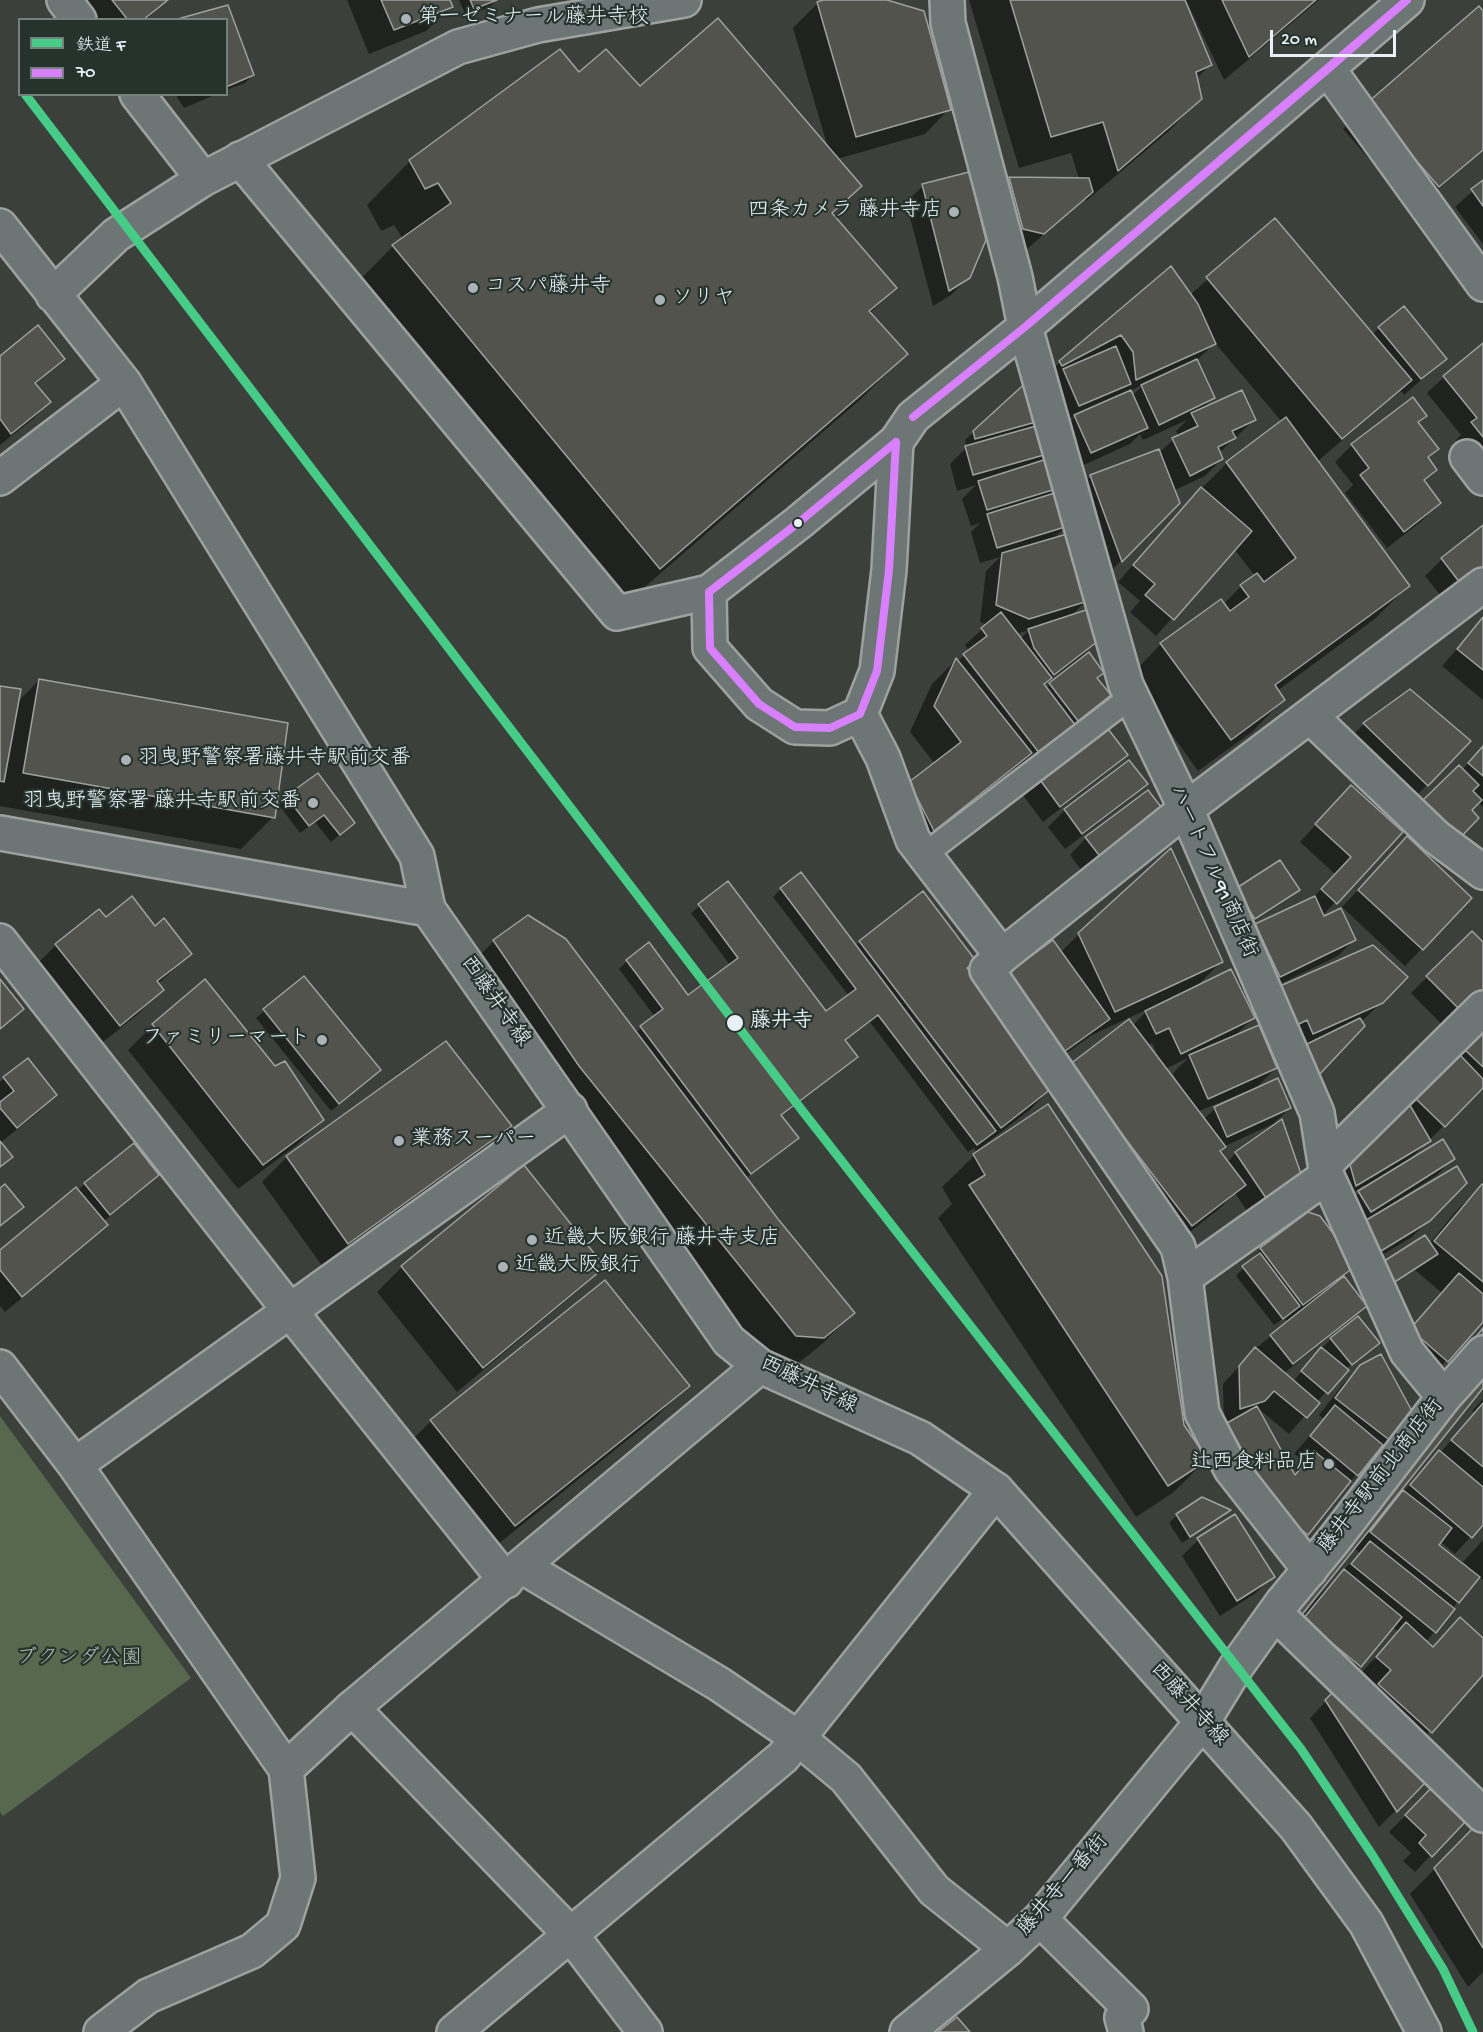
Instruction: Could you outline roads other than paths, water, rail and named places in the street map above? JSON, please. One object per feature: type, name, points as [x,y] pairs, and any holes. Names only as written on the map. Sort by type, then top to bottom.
[{"type":"street","points":[[64,0],[78,18]]},
{"type":"street","points":[[53,295],[116,235],[203,179],[458,48],[538,25],[684,0]]},
{"type":"street","name":"ハートフル91商店街","points":[[947,0],[948,23],[1015,277],[1025,327],[1126,685],[1186,809],[1317,1113],[1326,1170],[1407,1352],[1444,1396]]},
{"type":"street","points":[[240,159],[617,613],[709,592],[798,523],[896,442],[913,417],[1025,327],[1407,0]]},
{"type":"street","points":[[1328,69],[1483,284]]},
{"type":"street","points":[[139,96],[203,179]]},
{"type":"street","points":[[0,226],[124,383],[417,856],[428,909],[0,834]]},
{"type":"street","points":[[0,478],[124,383]]},
{"type":"street","points":[[709,592],[710,648],[759,704],[795,727],[830,728],[860,714],[877,671],[889,570],[896,442]]},
{"type":"street","points":[[1310,1570],[1231,1469],[1202,1413],[1185,1277],[1178,1247],[987,970],[1186,809],[1483,585]]},
{"type":"street","points":[[860,714],[883,758],[913,840],[1002,956]]},
{"type":"street","points":[[1310,716],[1436,837],[1483,873]]},
{"type":"street","name":"西藤井寺線","points":[[428,909],[729,1341],[760,1366],[920,1438],[996,1490],[1296,1827],[1366,1923],[1424,2032]]},
{"type":"street","points":[[0,941],[290,1311],[514,1574],[719,1684],[798,1738],[846,1778],[934,1890],[1008,1949]]},
{"type":"street","points":[[1185,1277],[1326,1170],[1483,1008]]},
{"type":"street","points":[[75,1465],[570,1110]]},
{"type":"street","name":"藤井寺駅前北商店街","points":[[1203,1721],[1236,1667],[1279,1608],[1444,1396],[1483,1353]]},
{"type":"street","points":[[286,1769],[352,1708],[760,1366]]},
{"type":"street","points":[[0,1367],[75,1465],[286,1769],[298,1878],[283,1925],[252,1951],[148,1996],[101,2032]]},
{"type":"street","points":[[454,2032],[783,1757],[996,1490]]},
{"type":"street","points":[[1279,1608],[1483,1815]]},
{"type":"street","points":[[352,1708],[571,1935],[645,2032]]},
{"type":"street","name":"藤井寺一番街","points":[[907,2032],[1008,1949],[1040,1919],[1203,1721]]},
{"type":"street","points":[[1040,1919],[1131,2008],[1122,2018],[1126,2032]]},
{"type":"lane","points":[[924,855],[1131,696]]},
{"type":"rail line","name":"F","points":[[27,96],[801,1109],[1301,1749],[1373,1856],[1443,1969],[1473,2032]]},
{"type":"place","name":"第一ゼミナール藤井寺校","points":[[406,19]]},
{"type":"place","name":"四条カメラ 藤井寺店","points":[[954,212]]},
{"type":"place","name":"コスパ藤井寺","points":[[473,288]]},
{"type":"place","name":"ソリヤ","points":[[660,300]]},
{"type":"place","name":"羽曳野警察署藤井寺駅前交番","points":[[126,760]]},
{"type":"place","name":"羽曳野警察署 藤井寺駅前交番","points":[[313,803]]},
{"type":"place","name":"藤井寺","points":[[735,1023]]},
{"type":"place","name":"ファミリーマート","points":[[322,1040]]},
{"type":"place","name":"業務スーパー","points":[[399,1141]]},
{"type":"place","name":"近畿大阪銀行 藤井寺支店","points":[[532,1240]]},
{"type":"place","name":"近畿大阪銀行","points":[[503,1267]]},
{"type":"place","name":"辻西食料品店","points":[[1329,1464]]},
{"type":"park label","name":"ブクンダ公園","points":[[79,1660]]}]
